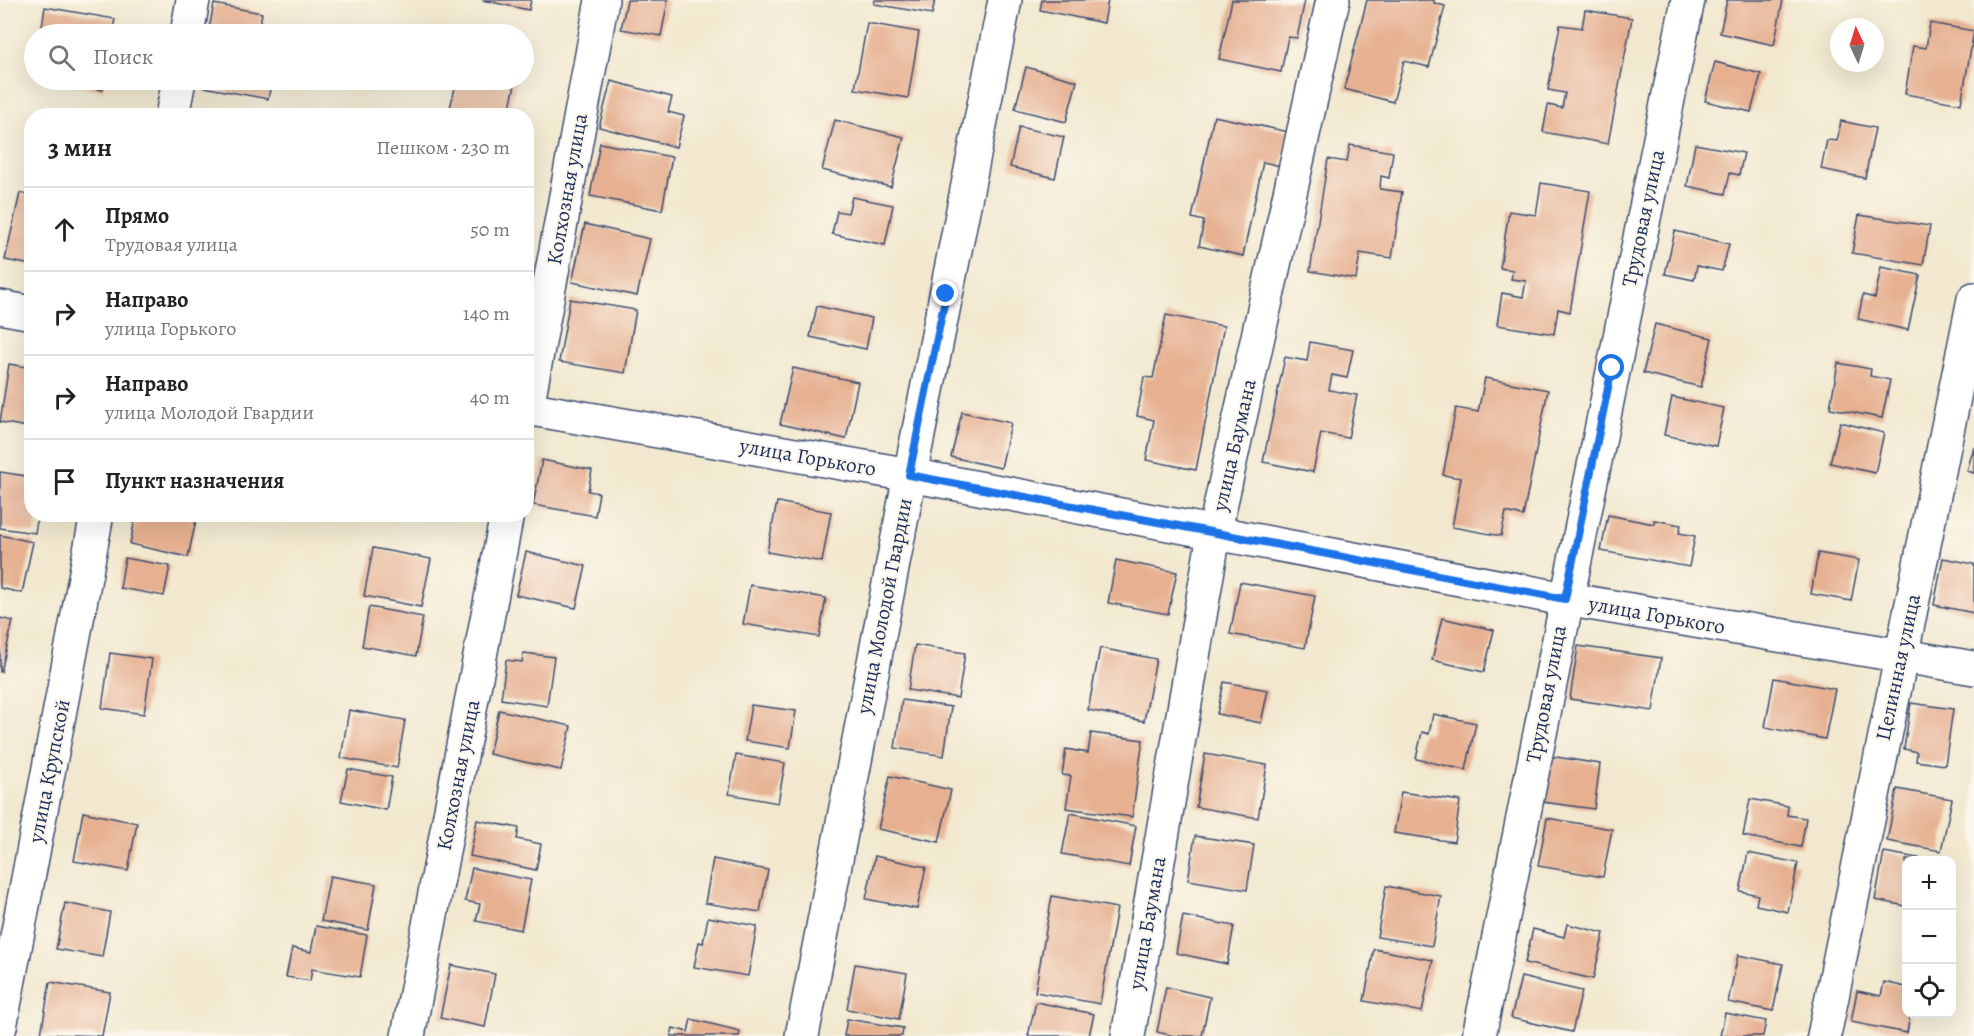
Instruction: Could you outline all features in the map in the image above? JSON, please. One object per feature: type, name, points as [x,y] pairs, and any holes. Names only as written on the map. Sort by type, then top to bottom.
[{"type":"street","points":[[189,24],[194,0]]},
{"type":"street","name":"Колхозная улица","points":[[534,372],[602,0]]},
{"type":"street","name":"улица Молодой Гвардии","points":[[802,1036],[909,475],[1005,0]]},
{"type":"street","name":"улица Баумана","points":[[1128,1036],[1214,534],[1333,0]]},
{"type":"street","name":"Трудовая улица","points":[[1479,1036],[1565,599],[1688,0]]},
{"type":"street","points":[[174,108],[177,90]]},
{"type":"street","name":"Целинная улица","points":[[1824,1036],[1974,299]]},
{"type":"street","points":[[0,307],[24,312]]},
{"type":"street","name":"улица Горького","points":[[534,411],[909,475],[1565,599],[1974,668]]},
{"type":"street","name":"улица Крупской","points":[[0,1027],[95,522]]},
{"type":"street","name":"Колхозная улица","points":[[408,1036],[505,522]]},
{"type":"building","points":[[482,0],[531,0],[529,10]]},
{"type":"building","points":[[627,0],[668,0],[661,36],[621,29]]},
{"type":"building","points":[[875,0],[935,0],[932,14],[874,4]]},
{"type":"building","points":[[1042,0],[1108,0],[1104,23],[1040,10]]},
{"type":"building","points":[[1232,0],[1305,0],[1297,38],[1288,37],[1281,72],[1219,59]]},
{"type":"building","points":[[1367,0],[1434,0],[1434,3],[1445,6],[1429,67],[1404,61],[1393,102],[1344,89]]},
{"type":"building","points":[[1727,0],[1783,0],[1774,45],[1720,33]]},
{"type":"building","points":[[214,4],[262,13],[260,24],[210,24]]},
{"type":"building","points":[[45,7],[115,19],[114,24],[42,24]]},
{"type":"building","points":[[1585,10],[1632,18],[1608,144],[1543,132],[1548,105],[1562,108],[1565,93],[1548,90],[1560,25],[1582,28]]},
{"type":"building","points":[[867,23],[919,32],[908,98],[855,89]]},
{"type":"building","points":[[1930,23],[1974,31],[1961,104],[1905,94],[1913,46],[1926,48]]},
{"type":"building","points":[[1715,62],[1761,74],[1751,112],[1705,101]]},
{"type":"building","points":[[1026,67],[1077,81],[1066,122],[1015,109]]},
{"type":"building","points":[[611,81],[672,97],[668,112],[684,116],[676,147],[599,127]]},
{"type":"building","points":[[220,90],[270,90],[268,99]]},
{"type":"building","points":[[454,90],[514,90],[510,108],[450,108]]},
{"type":"building","points":[[1214,116],[1289,132],[1281,166],[1263,162],[1243,256],[1199,246],[1204,221],[1192,218]]},
{"type":"building","points":[[835,120],[904,137],[891,187],[822,170]]},
{"type":"building","points":[[1841,121],[1875,128],[1865,178],[1821,169],[1827,140],[1837,141]]},
{"type":"building","points":[[1019,127],[1064,137],[1055,178],[1010,167]]},
{"type":"building","points":[[600,143],[672,157],[662,210],[590,196]]},
{"type":"building","points":[[1695,144],[1744,153],[1739,175],[1730,173],[1725,194],[1687,186]]},
{"type":"building","points":[[1350,145],[1393,152],[1389,178],[1381,176],[1380,189],[1402,192],[1392,258],[1360,253],[1356,279],[1310,271],[1328,159],[1347,162]]},
{"type":"building","points":[[1541,183],[1590,191],[1570,312],[1558,309],[1554,334],[1497,325],[1502,293],[1523,297],[1526,281],[1511,279],[1513,270],[1500,268],[1509,211],[1536,215]]},
{"type":"building","points":[[20,193],[24,194],[24,264],[5,260]]},
{"type":"building","points":[[852,197],[893,205],[885,245],[832,234],[837,211],[848,213]]},
{"type":"building","points":[[1859,215],[1930,226],[1923,265],[1852,253]]},
{"type":"building","points":[[585,224],[650,239],[637,296],[572,282]]},
{"type":"building","points":[[1675,231],[1729,244],[1722,271],[1697,266],[1694,280],[1665,274]]},
{"type":"building","points":[[1881,267],[1920,275],[1908,330],[1858,319],[1863,295],[1875,298]]},
{"type":"building","points":[[570,299],[636,310],[625,373],[559,362]]},
{"type":"building","points":[[817,306],[872,318],[866,349],[810,337]]},
{"type":"building","points":[[1166,315],[1224,326],[1196,470],[1146,460],[1154,420],[1137,416],[1144,377],[1153,378]]},
{"type":"building","points":[[1655,324],[1712,338],[1701,387],[1643,373]]},
{"type":"building","points":[[1310,342],[1353,350],[1347,378],[1332,375],[1329,390],[1357,395],[1348,438],[1321,433],[1313,472],[1263,462],[1285,357],[1307,361]]},
{"type":"building","points":[[1838,363],[1871,369],[1870,376],[1890,380],[1882,418],[1830,408]]},
{"type":"building","points":[[9,364],[24,367],[24,426],[0,422]]},
{"type":"building","points":[[793,368],[858,382],[846,439],[780,424]]},
{"type":"building","points":[[1485,378],[1548,390],[1523,516],[1506,512],[1501,536],[1452,527],[1461,478],[1443,475],[1456,408],[1478,412]]},
{"type":"building","points":[[1672,397],[1724,408],[1716,446],[1664,435]]},
{"type":"building","points":[[962,412],[1011,423],[1001,468],[951,457]]},
{"type":"building","points":[[1840,422],[1884,433],[1875,473],[1830,463]]},
{"type":"building","points":[[1974,447],[1974,473],[1967,471]]},
{"type":"building","points":[[542,460],[592,470],[588,491],[599,493],[595,516],[534,505]]},
{"type":"building","points":[[0,472],[24,476],[24,522],[37,522],[35,533],[0,528]]},
{"type":"building","points":[[777,502],[831,512],[822,562],[767,552]]},
{"type":"building","points":[[1608,515],[1654,524],[1654,520],[1681,525],[1679,533],[1695,536],[1689,567],[1601,551]]},
{"type":"building","points":[[134,522],[196,522],[188,557],[130,544]]},
{"type":"building","points":[[0,535],[33,542],[22,593],[0,588]]},
{"type":"building","points":[[373,548],[431,559],[421,607],[364,596]]},
{"type":"building","points":[[526,552],[586,566],[576,608],[516,595]]},
{"type":"building","points":[[1818,553],[1859,560],[1851,601],[1811,594]]},
{"type":"building","points":[[125,558],[170,566],[164,596],[120,588]]},
{"type":"building","points":[[1943,558],[1974,564],[1974,613],[1934,605]]},
{"type":"building","points":[[1116,560],[1177,572],[1168,614],[1108,603]]},
{"type":"building","points":[[1240,582],[1315,596],[1305,648],[1230,634]]},
{"type":"building","points":[[750,585],[826,598],[819,637],[743,624]]},
{"type":"building","points":[[369,607],[423,617],[416,656],[362,646]]},
{"type":"building","points":[[0,618],[13,621],[1,672],[0,672]]},
{"type":"building","points":[[1442,618],[1494,630],[1484,672],[1432,660]]},
{"type":"building","points":[[915,645],[965,653],[958,698],[908,690]]},
{"type":"building","points":[[1578,646],[1661,658],[1653,711],[1570,699]]},
{"type":"building","points":[[1100,648],[1156,659],[1144,721],[1088,710]]},
{"type":"building","points":[[110,653],[152,659],[144,714],[102,708]]},
{"type":"building","points":[[524,653],[554,657],[547,706],[501,699],[506,660],[522,662]]},
{"type":"building","points":[[1774,678],[1835,689],[1825,739],[1765,727]]},
{"type":"building","points":[[1224,682],[1268,690],[1261,723],[1217,714]]},
{"type":"building","points":[[902,700],[951,707],[944,756],[895,748]]},
{"type":"building","points":[[1911,703],[1953,709],[1945,765],[1916,761],[1917,752],[1904,749]]},
{"type":"building","points":[[751,705],[796,711],[790,748],[745,741]]},
{"type":"building","points":[[349,710],[405,720],[397,768],[341,758]]},
{"type":"building","points":[[499,710],[571,726],[561,770],[489,754]]},
{"type":"building","points":[[1433,714],[1476,723],[1466,770],[1416,759],[1422,732],[1429,734]]},
{"type":"building","points":[[1091,733],[1143,740],[1132,817],[1066,808],[1071,776],[1062,775],[1066,749],[1088,753]]},
{"type":"building","points":[[1205,754],[1267,765],[1258,818],[1196,807]]},
{"type":"building","points":[[736,755],[785,763],[778,803],[729,794]]},
{"type":"building","points":[[1550,756],[1600,764],[1594,809],[1543,802]]},
{"type":"building","points":[[348,769],[392,777],[386,810],[341,801]]},
{"type":"building","points":[[890,776],[951,790],[939,842],[878,829]]},
{"type":"building","points":[[1897,789],[1952,799],[1941,851],[1887,841]]},
{"type":"building","points":[[1401,792],[1460,801],[1454,842],[1394,833]]},
{"type":"building","points":[[1750,799],[1788,806],[1787,815],[1806,818],[1801,847],[1743,836]]},
{"type":"building","points":[[83,812],[137,823],[128,871],[74,861]]},
{"type":"building","points":[[1070,813],[1136,826],[1129,866],[1062,854]]},
{"type":"building","points":[[1547,818],[1612,829],[1603,877],[1538,866]]},
{"type":"building","points":[[477,820],[519,828],[517,839],[541,844],[536,870],[470,856]]},
{"type":"building","points":[[1195,836],[1254,845],[1247,890],[1188,880]]},
{"type":"building","points":[[1884,852],[1906,856],[1902,856],[1902,905],[1875,900]]},
{"type":"building","points":[[1748,853],[1798,863],[1788,912],[1756,905],[1758,895],[1740,891]]},
{"type":"building","points":[[875,856],[926,867],[917,909],[866,899]]},
{"type":"building","points":[[713,859],[768,870],[760,912],[705,903]]},
{"type":"building","points":[[472,868],[531,880],[521,930],[476,921],[480,904],[465,901]]},
{"type":"building","points":[[330,876],[376,884],[368,930],[321,921]]},
{"type":"building","points":[[1386,886],[1441,896],[1432,946],[1377,937]]},
{"type":"building","points":[[1052,896],[1117,908],[1100,1004],[1035,992]]},
{"type":"building","points":[[65,903],[110,912],[102,957],[56,949]]},
{"type":"building","points":[[1183,916],[1234,926],[1227,964],[1176,953]]},
{"type":"building","points":[[708,917],[757,926],[748,976],[694,967],[699,942],[703,943]]},
{"type":"building","points":[[1567,924],[1604,933],[1593,979],[1525,963],[1533,929],[1564,937]]},
{"type":"building","points":[[316,926],[367,935],[360,977],[312,969],[310,981],[286,977],[292,948],[311,952]]},
{"type":"building","points":[[1374,949],[1433,960],[1422,1012],[1364,1001]]},
{"type":"building","points":[[1738,955],[1783,964],[1773,1011],[1728,1002]]},
{"type":"building","points":[[855,964],[907,973],[899,1019],[847,1009]]},
{"type":"building","points":[[451,965],[495,974],[485,1027],[440,1018]]},
{"type":"building","points":[[1521,977],[1582,991],[1572,1032],[1511,1018]]},
{"type":"building","points":[[50,982],[110,992],[102,1036],[41,1034]]},
{"type":"building","points":[[1884,982],[1902,986],[1902,1018],[1909,1018],[1907,1033],[1851,1022],[1857,991],[1881,996]]},
{"type":"building","points":[[1166,987],[1210,997],[1202,1036],[1174,1036],[1157,1032]]},
{"type":"building","points":[[1036,1002],[1094,1014],[1089,1036],[1028,1036]]},
{"type":"building","points":[[1725,1013],[1766,1021],[1763,1036],[1720,1036]]},
{"type":"building","points":[[691,1019],[740,1031],[739,1036],[671,1036],[673,1028],[688,1032]]},
{"type":"building","points":[[847,1019],[903,1028],[902,1036],[844,1036]]},
{"type":"route","points":[[946,294],[909,475],[1565,599],[1612,368]]}]
